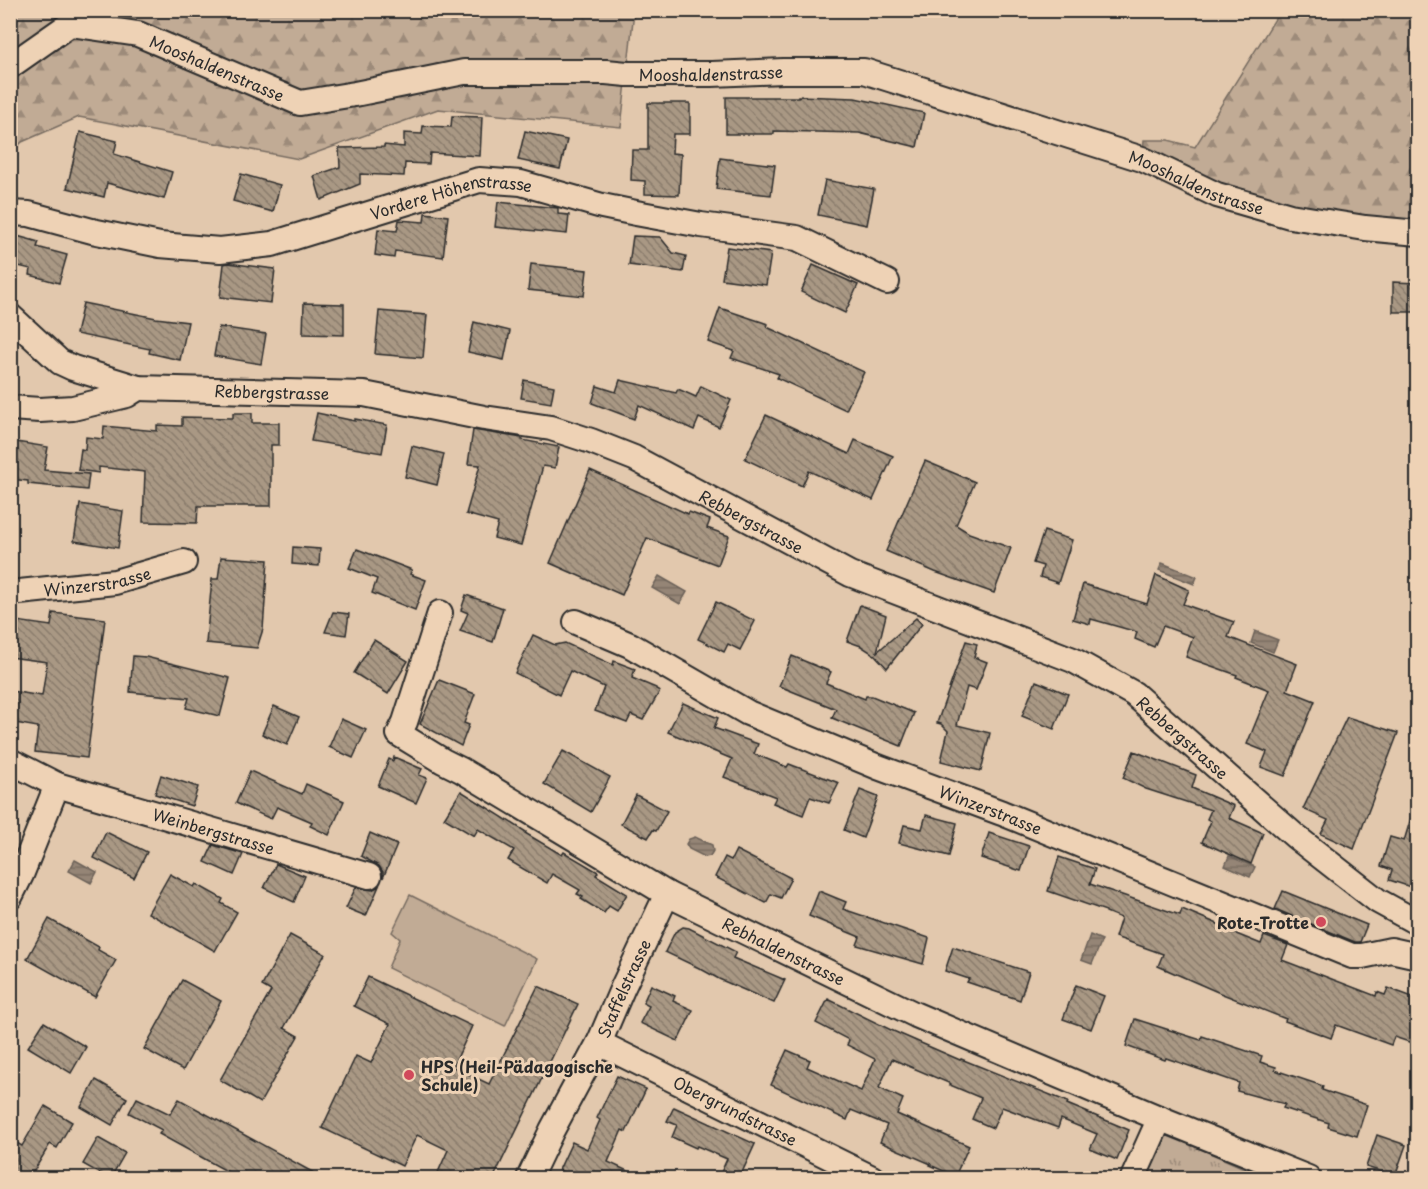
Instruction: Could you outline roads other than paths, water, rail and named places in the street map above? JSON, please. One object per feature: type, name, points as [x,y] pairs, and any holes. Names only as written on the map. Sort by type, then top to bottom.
[{"type":"street","name":"Mooshaldenstrasse","points":[[10,66],[70,24],[138,34],[300,103],[464,72],[711,74],[864,71],[1142,159],[1217,195],[1290,216],[1365,228],[1418,233]]},
{"type":"street","name":"Vordere Höhenstrasse","points":[[10,213],[29,214],[92,231],[159,244],[220,250],[272,244],[479,180],[521,183],[602,206],[636,213],[701,225],[797,238],[887,282]]},
{"type":"street","name":"Rebbergstrasse","points":[[10,316],[60,362],[138,388],[364,394],[484,418],[551,428],[634,458],[850,574],[1073,660],[1134,694],[1296,837],[1378,901],[1418,923]]},
{"type":"street","points":[[10,408],[40,410],[73,408],[127,395],[138,388]]},
{"type":"street","name":"Winzerstrasse","points":[[10,593],[115,582],[184,562]]},
{"type":"street","name":"Rebhaldenstrasse","points":[[440,613],[405,723],[399,734],[667,894],[916,1015],[1308,1179]]},
{"type":"street","name":"Winzerstrasse","points":[[576,622],[630,645],[748,713],[878,767],[1002,813],[1352,956],[1391,950],[1418,956]]},
{"type":"street","name":"Weinbergstrasse","points":[[10,761],[57,785],[369,876]]},
{"type":"street","points":[[10,897],[16,873],[57,785]]},
{"type":"street","name":"Staffelstrasse","points":[[529,1179],[552,1130],[599,1043],[667,894]]},
{"type":"street","name":"Obergrundstrasse","points":[[599,1043],[872,1179]]},
{"type":"street","points":[[1133,1179],[1160,1118]]},
{"type":"place","name":"Rote-Trotte","points":[[1321,922]]},
{"type":"place","name":"HPS (Heil-Pädagogische Schule)","points":[[409,1075]]}]
